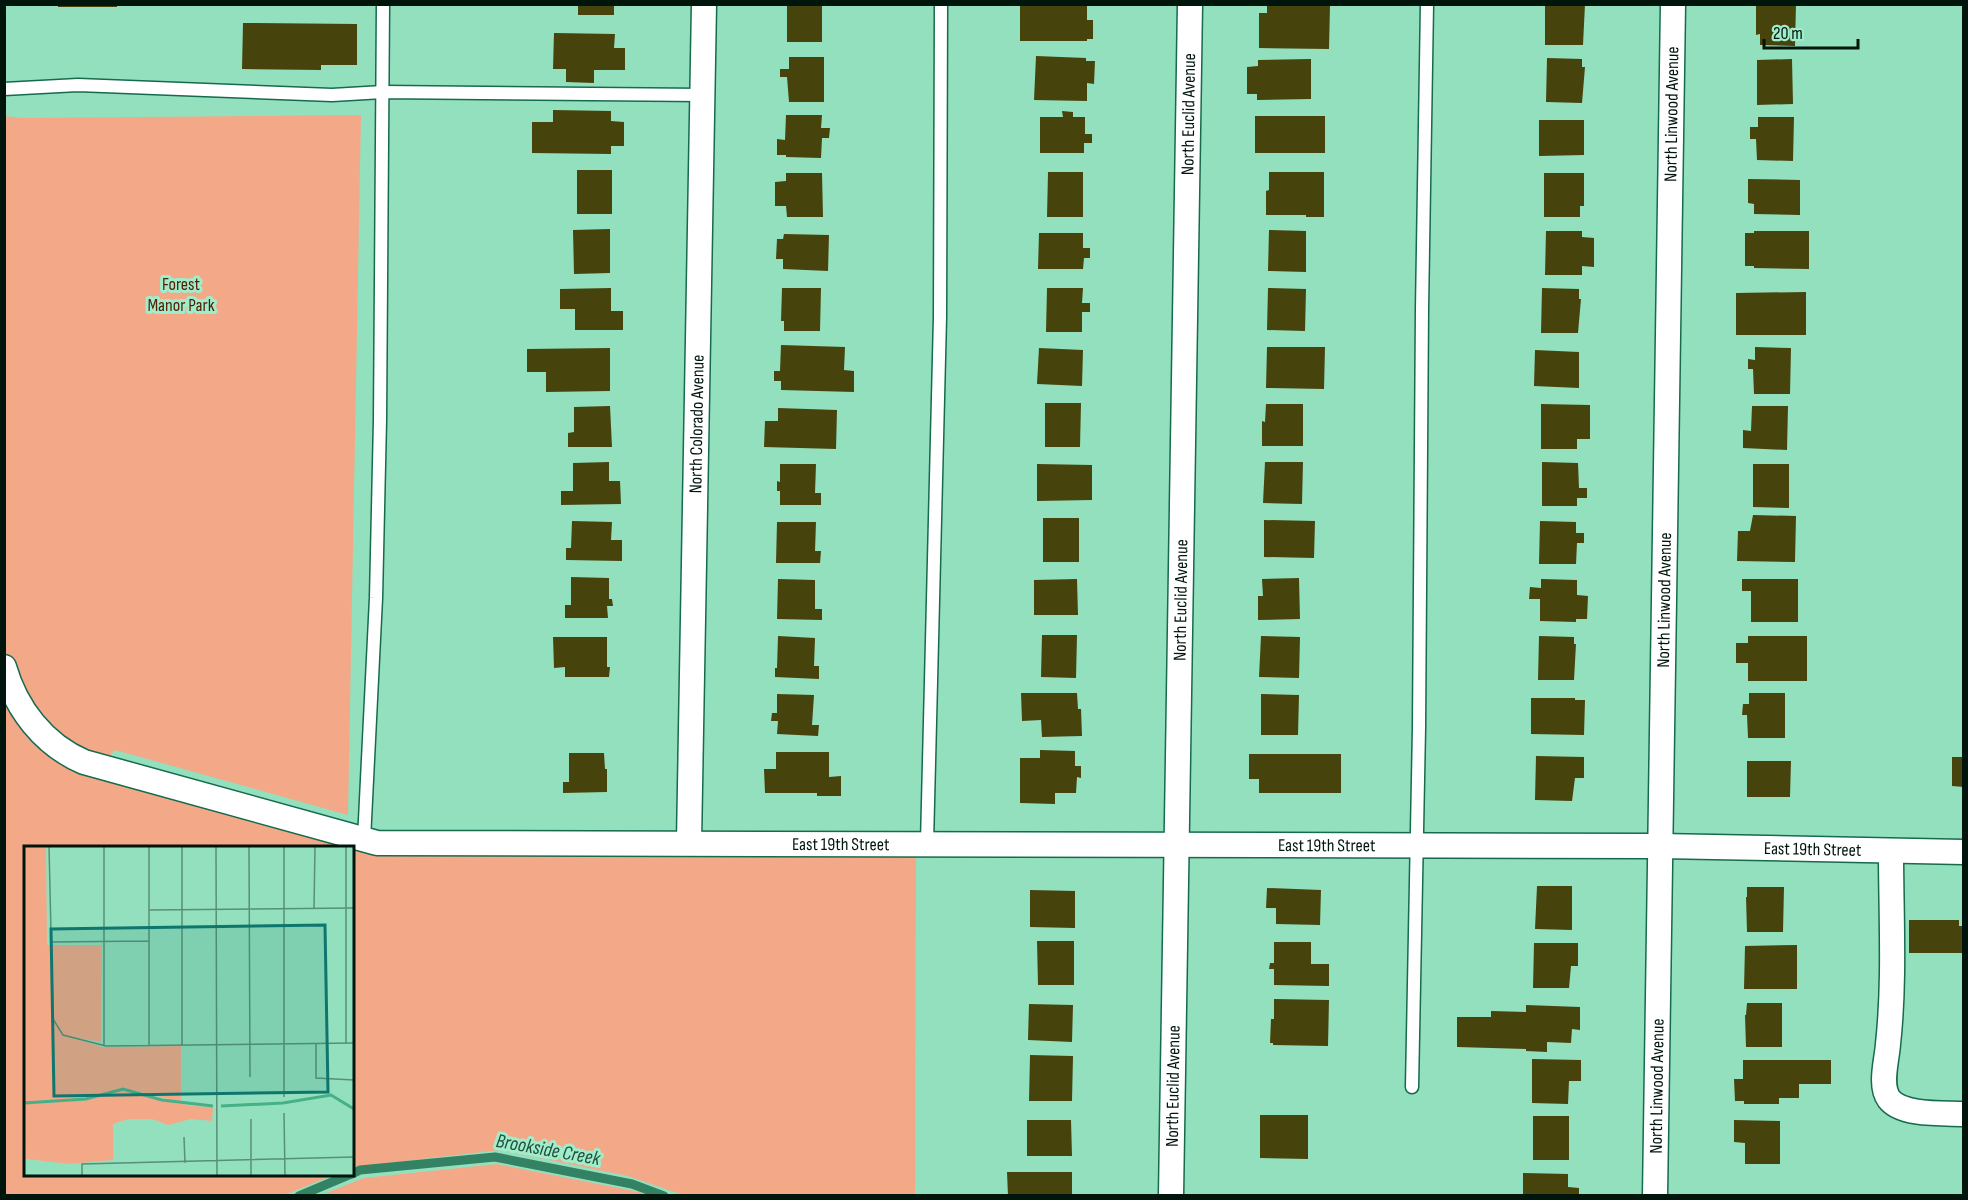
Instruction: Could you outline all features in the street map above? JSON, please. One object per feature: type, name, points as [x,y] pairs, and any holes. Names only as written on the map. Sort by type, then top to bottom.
[{"type":"street","name":"North Colorado Avenue","points":[[689,842],[704,4]]},
{"type":"street","name":"North Euclid Avenue","points":[[1171,1196],[1190,4]]},
{"type":"street","name":"North Linwood Avenue","points":[[1655,1196],[1673,4]]},
{"type":"street","name":"East 19th Street","points":[[4,667],[15,698],[35,727],[72,757],[377,843],[1660,846],[1964,852]]},
{"type":"street","points":[[1891,851],[1891,1011],[1884,1083],[1888,1098],[1898,1107],[1917,1111],[1964,1114]]},
{"type":"lane","points":[[364,840],[377,527],[383,4]]},
{"type":"lane","points":[[927,843],[940,317],[940,4]]},
{"type":"lane","points":[[1412,1087],[1427,4]]},
{"type":"lane","points":[[4,89],[78,85],[332,94],[383,92],[702,95]]},
{"type":"green space","name":"Forest Manor Park","points":[[361,115],[348,815],[115,750],[95,771],[340,846],[24,846],[24,1176],[332,1176],[284,1195],[5,1195],[4,116],[22,118]]},
{"type":"green space","points":[[354,850],[611,850],[916,854],[915,1195],[683,1195],[628,1176],[500,1150],[354,1167]]},
{"type":"green space","points":[[497,1164],[649,1195],[321,1195],[364,1178]]},
{"type":"building","points":[[58,4],[117,4],[117,7],[58,7]]},
{"type":"building","points":[[578,4],[614,4],[614,15],[578,15]]},
{"type":"building","points":[[787,4],[822,4],[822,42],[787,42]]},
{"type":"building","points":[[1020,4],[1087,4],[1087,20],[1093,20],[1093,39],[1087,39],[1087,41],[1020,41]]},
{"type":"building","points":[[1545,4],[1585,4],[1583,45],[1545,45]]},
{"type":"building","points":[[1756,4],[1796,4],[1795,46],[1760,45],[1760,34],[1756,35]]},
{"type":"building","points":[[1267,5],[1330,6],[1329,49],[1259,48],[1259,13],[1267,13]]},
{"type":"building","points":[[243,23],[357,24],[357,65],[321,65],[321,70],[242,69]]},
{"type":"building","points":[[554,33],[615,34],[614,48],[625,48],[625,70],[594,70],[594,83],[566,82],[566,69],[553,69]]},
{"type":"building","points":[[1036,56],[1086,58],[1086,61],[1095,61],[1094,84],[1087,83],[1087,101],[1034,100]]},
{"type":"building","points":[[789,57],[824,57],[824,102],[789,102],[787,77],[780,77],[780,69],[789,69]]},
{"type":"building","points":[[1547,58],[1582,59],[1582,67],[1585,67],[1582,103],[1546,102]]},
{"type":"building","points":[[1311,59],[1311,99],[1257,100],[1257,94],[1247,94],[1247,67],[1258,66],[1258,60]]},
{"type":"building","points":[[1792,59],[1793,104],[1757,105],[1757,60]]},
{"type":"building","points":[[553,110],[611,111],[611,121],[624,122],[624,146],[611,146],[611,154],[532,153],[532,122],[553,122]]},
{"type":"building","points":[[1062,111],[1073,112],[1073,117],[1085,117],[1085,134],[1092,134],[1092,143],[1084,143],[1084,153],[1040,153],[1040,117],[1063,117]]},
{"type":"building","points":[[786,115],[822,115],[821,128],[830,128],[829,138],[822,138],[821,158],[777,155],[777,139],[785,140]]},
{"type":"building","points":[[1255,116],[1325,116],[1325,153],[1255,153]]},
{"type":"building","points":[[1758,117],[1794,117],[1793,161],[1757,160],[1756,139],[1750,139],[1750,127],[1758,127]]},
{"type":"building","points":[[1539,120],[1584,120],[1584,155],[1539,156]]},
{"type":"building","points":[[577,170],[612,170],[612,214],[577,214]]},
{"type":"building","points":[[1048,172],[1083,172],[1083,217],[1047,217]]},
{"type":"building","points":[[1269,172],[1324,172],[1324,217],[1266,215]]},
{"type":"building","points":[[786,173],[822,173],[823,217],[787,217],[786,206],[775,206],[775,182],[786,181]]},
{"type":"building","points":[[1544,173],[1584,173],[1584,206],[1580,206],[1580,217],[1544,217]]},
{"type":"building","points":[[1748,179],[1800,180],[1800,215],[1754,214],[1754,204],[1748,203]]},
{"type":"building","points":[[610,229],[610,273],[574,274],[573,230]]},
{"type":"building","points":[[1269,230],[1306,231],[1306,272],[1268,271]]},
{"type":"building","points":[[1546,231],[1582,231],[1582,237],[1594,238],[1594,267],[1582,266],[1582,275],[1545,275]]},
{"type":"building","points":[[1754,231],[1809,231],[1809,269],[1745,266],[1745,233],[1754,233]]},
{"type":"building","points":[[1039,233],[1083,233],[1083,248],[1090,248],[1090,258],[1084,258],[1083,269],[1038,269]]},
{"type":"building","points":[[784,234],[829,235],[828,271],[783,269],[783,259],[776,259],[777,239],[783,239]]},
{"type":"building","points":[[611,288],[611,311],[623,311],[623,330],[575,330],[575,309],[560,309],[560,289]]},
{"type":"building","points":[[782,288],[821,288],[820,331],[784,331],[784,321],[781,321]]},
{"type":"building","points":[[1047,288],[1083,288],[1082,303],[1090,303],[1090,312],[1082,312],[1082,332],[1046,332]]},
{"type":"building","points":[[1268,288],[1306,289],[1305,331],[1267,330]]},
{"type":"building","points":[[1542,288],[1579,289],[1579,299],[1581,299],[1578,333],[1541,333]]},
{"type":"building","points":[[1806,292],[1806,335],[1736,335],[1736,293]]},
{"type":"building","points":[[781,345],[845,347],[844,370],[854,371],[854,392],[781,390],[781,381],[774,381],[774,371],[780,371]]},
{"type":"building","points":[[1267,347],[1325,347],[1324,389],[1266,388]]},
{"type":"building","points":[[1755,347],[1791,348],[1790,394],[1754,394],[1753,369],[1748,369],[1748,359],[1755,360]]},
{"type":"building","points":[[610,348],[610,391],[546,392],[546,372],[527,372],[527,349]]},
{"type":"building","points":[[1039,348],[1083,350],[1082,386],[1037,384]]},
{"type":"building","points":[[1535,350],[1579,352],[1579,388],[1534,386]]},
{"type":"building","points":[[1045,403],[1081,403],[1080,447],[1045,447]]},
{"type":"building","points":[[1266,404],[1303,404],[1303,446],[1262,446],[1262,421],[1265,422]]},
{"type":"building","points":[[1541,404],[1590,405],[1590,439],[1577,439],[1577,449],[1541,449]]},
{"type":"building","points":[[610,406],[612,447],[568,447],[568,433],[574,432],[574,407]]},
{"type":"building","points":[[1752,406],[1788,406],[1787,450],[1743,448],[1743,430],[1751,431]]},
{"type":"building","points":[[778,408],[837,410],[836,449],[764,447],[765,421],[778,421]]},
{"type":"building","points":[[609,462],[609,481],[620,481],[621,504],[561,505],[561,491],[573,491],[573,463]]},
{"type":"building","points":[[1265,462],[1303,462],[1302,504],[1263,503]]},
{"type":"building","points":[[1542,462],[1578,463],[1579,488],[1587,488],[1587,498],[1577,498],[1577,506],[1542,506]]},
{"type":"building","points":[[780,464],[816,464],[815,493],[821,493],[821,505],[780,505],[777,481],[780,482]]},
{"type":"building","points":[[1037,464],[1092,465],[1092,500],[1037,501]]},
{"type":"building","points":[[1753,464],[1789,464],[1789,508],[1753,507]]},
{"type":"building","points":[[1753,515],[1796,516],[1795,562],[1737,561],[1738,531],[1750,531]]},
{"type":"building","points":[[1043,518],[1079,518],[1079,562],[1043,562]]},
{"type":"building","points":[[1264,520],[1315,521],[1314,558],[1264,557]]},
{"type":"building","points":[[572,521],[612,522],[611,540],[622,540],[622,561],[566,560],[566,548],[571,548]]},
{"type":"building","points":[[1540,521],[1576,522],[1576,533],[1584,533],[1584,543],[1577,543],[1576,564],[1539,564]]},
{"type":"building","points":[[777,522],[816,522],[815,551],[821,551],[820,563],[776,563]]},
{"type":"building","points":[[571,577],[609,578],[609,599],[612,599],[613,606],[607,606],[608,618],[565,618],[565,605],[571,605]]},
{"type":"building","points":[[1299,578],[1300,619],[1258,620],[1258,596],[1263,596],[1262,579]]},
{"type":"building","points":[[778,579],[815,580],[815,609],[822,609],[822,620],[777,619]]},
{"type":"building","points":[[1077,579],[1078,615],[1034,615],[1034,580]]},
{"type":"building","points":[[1541,579],[1577,580],[1577,595],[1588,596],[1587,619],[1576,619],[1576,622],[1540,621],[1540,599],[1529,599],[1530,587],[1541,588]]},
{"type":"building","points":[[1742,579],[1798,579],[1798,622],[1751,622],[1751,591],[1742,591]]},
{"type":"building","points":[[1042,635],[1077,635],[1076,678],[1041,677]]},
{"type":"building","points":[[778,636],[815,638],[814,666],[819,666],[819,679],[775,677]]},
{"type":"building","points":[[1261,636],[1300,637],[1299,678],[1259,677]]},
{"type":"building","points":[[1539,636],[1574,637],[1574,644],[1576,644],[1574,680],[1538,680]]},
{"type":"building","points":[[1748,636],[1807,636],[1807,681],[1748,681],[1748,663],[1736,663],[1736,643],[1748,643]]},
{"type":"building","points":[[553,637],[607,637],[609,677],[565,677],[565,667],[554,668]]},
{"type":"building","points":[[1021,693],[1077,693],[1078,709],[1081,709],[1082,736],[1042,737],[1041,720],[1022,721]]},
{"type":"building","points":[[1749,693],[1785,693],[1785,738],[1748,738],[1747,715],[1742,715],[1743,704],[1749,704]]},
{"type":"building","points":[[777,694],[814,695],[812,725],[819,725],[818,736],[777,734],[778,721],[771,721],[772,713],[777,713]]},
{"type":"building","points":[[1261,694],[1299,695],[1298,735],[1261,735]]},
{"type":"building","points":[[1531,698],[1585,700],[1584,735],[1531,734]]},
{"type":"building","points":[[1040,750],[1075,751],[1075,766],[1081,766],[1081,778],[1077,777],[1076,793],[1055,793],[1055,804],[1020,803],[1020,758],[1040,758]]},
{"type":"building","points":[[776,752],[829,752],[829,777],[841,776],[841,796],[817,796],[817,793],[765,793],[764,769],[776,769]]},
{"type":"building","points":[[569,753],[604,753],[607,792],[563,793],[563,782],[569,782]]},
{"type":"building","points":[[1249,754],[1341,754],[1341,793],[1259,793],[1259,779],[1249,779]]},
{"type":"building","points":[[1536,756],[1584,757],[1584,778],[1575,778],[1572,801],[1535,800]]},
{"type":"building","points":[[1952,757],[1964,757],[1964,787],[1952,786]]},
{"type":"building","points":[[1747,761],[1791,761],[1790,797],[1747,797]]},
{"type":"building","points":[[1537,886],[1572,886],[1572,930],[1535,929]]},
{"type":"building","points":[[1747,887],[1784,887],[1783,932],[1747,932]]},
{"type":"building","points":[[1267,888],[1321,890],[1320,925],[1276,924],[1276,908],[1266,908]]},
{"type":"building","points":[[1030,890],[1075,891],[1075,928],[1030,927]]},
{"type":"building","points":[[1909,920],[1959,920],[1959,926],[1964,926],[1964,953],[1909,953]]},
{"type":"building","points":[[1037,941],[1074,941],[1074,985],[1038,985]]},
{"type":"building","points":[[1274,942],[1311,942],[1311,964],[1329,964],[1329,986],[1274,985],[1274,969],[1269,969],[1270,963],[1274,963]]},
{"type":"building","points":[[1534,943],[1578,943],[1578,966],[1571,966],[1569,988],[1533,988]]},
{"type":"building","points":[[1797,945],[1797,989],[1744,989],[1745,946]]},
{"type":"building","points":[[1274,999],[1329,1000],[1328,1046],[1273,1045],[1270,1043],[1271,1019],[1274,1019]]},
{"type":"building","points":[[1747,1003],[1782,1003],[1782,1047],[1746,1047]]},
{"type":"building","points":[[1029,1004],[1073,1005],[1072,1042],[1028,1040]]},
{"type":"building","points":[[1526,1005],[1580,1007],[1580,1030],[1572,1029],[1571,1043],[1547,1042],[1547,1052],[1526,1051],[1526,1049],[1457,1047],[1457,1017],[1491,1017],[1491,1011],[1526,1012]]},
{"type":"building","points":[[1030,1055],[1073,1056],[1072,1101],[1029,1101]]},
{"type":"building","points":[[1532,1059],[1581,1060],[1581,1081],[1569,1081],[1568,1104],[1532,1103]]},
{"type":"building","points":[[1743,1060],[1831,1060],[1831,1084],[1799,1084],[1799,1098],[1779,1098],[1779,1104],[1744,1104],[1744,1101],[1735,1101],[1734,1079],[1743,1079]]},
{"type":"building","points":[[1260,1115],[1308,1115],[1308,1159],[1260,1158]]},
{"type":"building","points":[[1533,1116],[1569,1116],[1569,1160],[1533,1160]]},
{"type":"building","points":[[1027,1120],[1071,1120],[1072,1156],[1027,1156]]},
{"type":"building","points":[[1734,1120],[1780,1121],[1780,1164],[1745,1164],[1745,1143],[1734,1142]]},
{"type":"building","points":[[1007,1172],[1072,1172],[1072,1196],[1008,1196]]},
{"type":"building","points":[[1523,1173],[1568,1174],[1568,1187],[1579,1188],[1579,1196],[1523,1196]]},
{"type":"waterway","name":"Brookside Creek","points":[[354,1173],[360,1170],[495,1157],[632,1184],[664,1196]]},
{"type":"waterway","name":"Brookside Creek","points":[[299,1196],[346,1176]]}]
